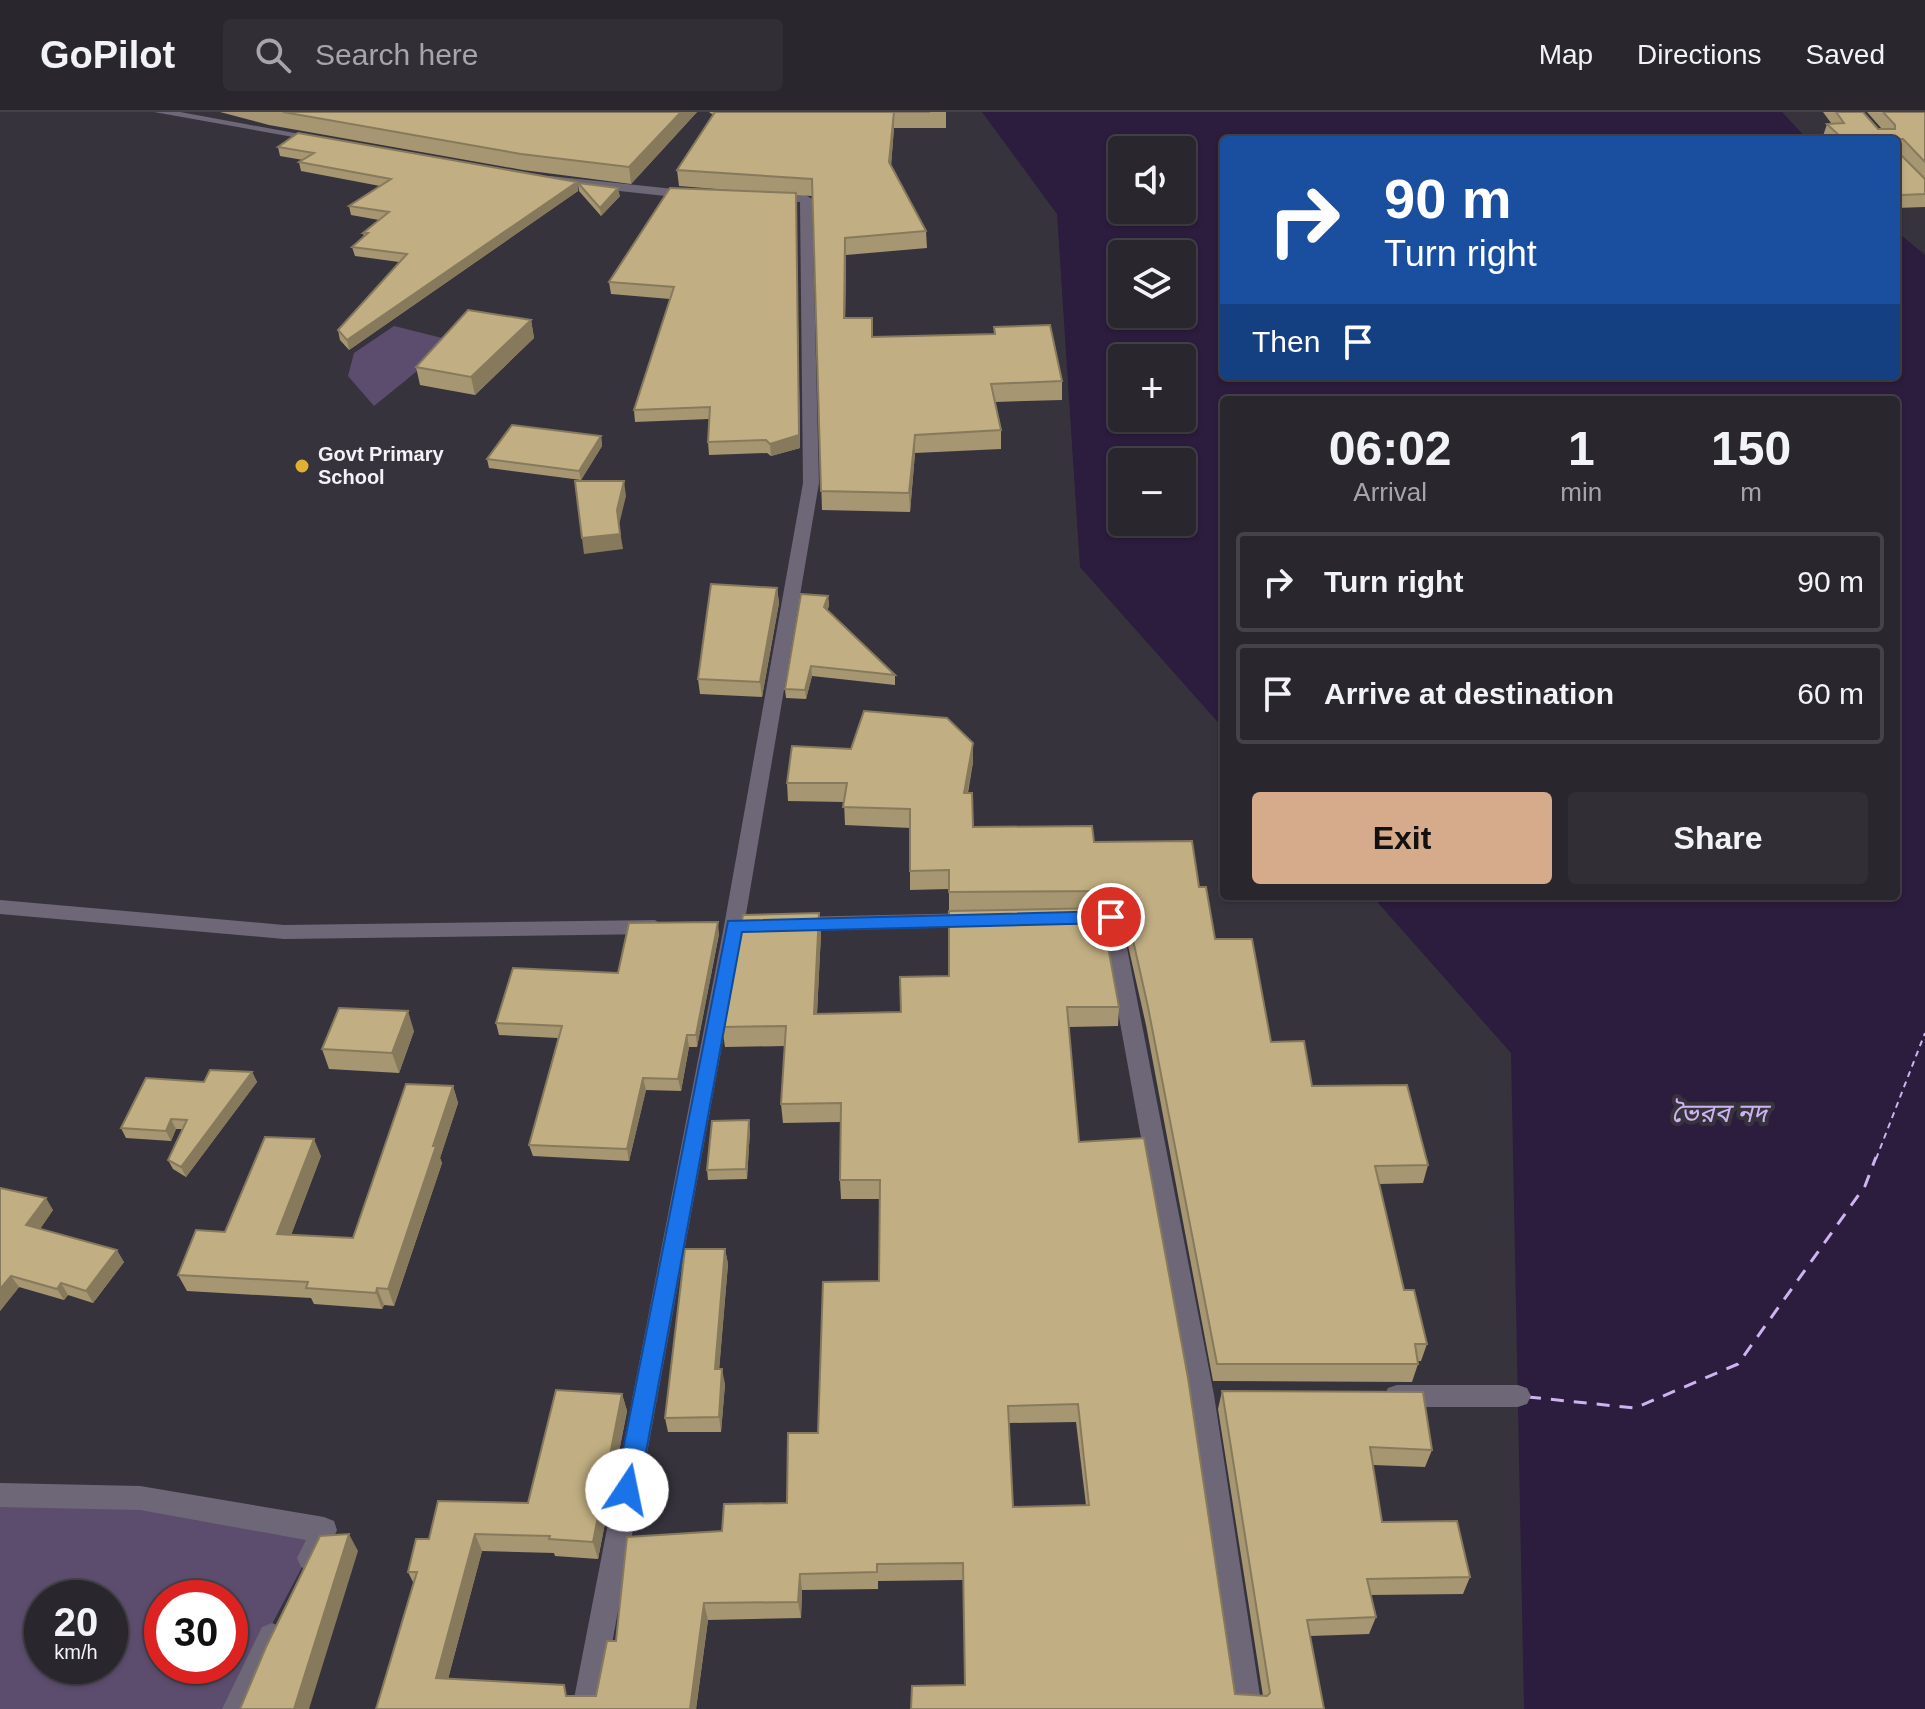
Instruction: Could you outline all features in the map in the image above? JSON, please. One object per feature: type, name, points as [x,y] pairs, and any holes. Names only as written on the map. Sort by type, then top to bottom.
[{"type":"street","points":[[160,112],[341,142]]},
{"type":"street","points":[[539,179],[708,196]]},
{"type":"street","points":[[586,1709],[734,926],[811,483],[806,199],[750,197]]},
{"type":"street","points":[[0,907],[284,932],[672,927]]},
{"type":"street","points":[[1064,918],[1111,917],[1201,1395],[1248,1709]]},
{"type":"street","points":[[781,925],[1001,920]]},
{"type":"street","points":[[1201,1395],[1233,1395]]},
{"type":"street","points":[[1375,1396],[1518,1396]]},
{"type":"street","points":[[0,1495],[140,1498],[324,1530],[297,1585]]},
{"type":"street","points":[[236,1709],[284,1613]]},
{"type":"shaded area","points":[[394,326],[454,341],[374,406],[348,376],[354,353]]},
{"type":"shaded area","points":[[0,1502],[150,1506],[319,1535],[248,1669],[248,1580],[144,1580],[144,1684],[240,1684],[227,1709],[0,1709]]},
{"type":"water","name":"ভৈরব নদ","points":[[982,112],[1782,112],[1804,136],[1220,136],[1220,380],[1900,380],[1900,234],[1925,255],[1925,1709],[1524,1709],[1511,1053],[1376,900],[1900,900],[1900,396],[1220,396],[1220,724],[1080,567],[1057,214]]},
{"type":"building","points":[[283,112],[681,112],[629,167],[521,154]]},
{"type":"building","points":[[715,112],[894,112],[889,162],[926,231],[845,238],[844,318],[872,318],[872,337],[995,334],[994,327],[1050,325],[1062,381],[991,384],[1001,430],[915,435],[909,493],[821,491],[812,179],[677,170]]},
{"type":"building","points":[[1836,112],[1863,112],[1878,129],[1895,129],[1883,112],[1925,112],[1925,162],[1900,136],[1840,136],[1827,124],[1844,123]]},
{"type":"building","points":[[298,133],[577,182],[347,340],[338,330],[407,254],[352,247],[368,233],[363,233],[389,212],[349,206],[391,179],[299,162],[314,153],[278,147]]},
{"type":"building","points":[[1900,154],[1925,179],[1925,194],[1901,195]]},
{"type":"building","points":[[578,183],[618,188],[600,208]]},
{"type":"building","points":[[670,188],[796,193],[799,435],[770,444],[766,440],[708,442],[710,407],[634,410],[674,287],[609,282]]},
{"type":"building","points":[[468,310],[531,320],[471,377],[416,367]]},
{"type":"building","points":[[512,425],[601,436],[579,471],[487,459]]},
{"type":"building","points":[[575,481],[624,481],[617,510],[620,534],[582,538]]},
{"type":"building","points":[[711,584],[777,588],[760,682],[698,679]]},
{"type":"building","points":[[801,594],[828,596],[824,607],[895,675],[811,666],[805,690],[785,689]]},
{"type":"building","points":[[864,711],[947,718],[973,743],[964,793],[972,793],[973,827],[1092,826],[1094,842],[1192,841],[1199,887],[1206,887],[1215,939],[1252,939],[1271,1042],[1304,1041],[1312,1086],[1407,1085],[1428,1165],[1375,1166],[1404,1290],[1414,1290],[1427,1344],[1415,1344],[1418,1364],[1217,1364],[1148,1007],[1122,891],[949,892],[949,870],[910,871],[910,809],[843,807],[847,783],[787,783],[792,746],[851,749]]},
{"type":"building","points":[[1101,908],[1119,1007],[1067,1007],[1079,1142],[1144,1138],[1188,1378],[1235,1694],[1267,1696],[1270,1693],[1222,1391],[1423,1392],[1432,1450],[1370,1447],[1382,1522],[1457,1521],[1470,1577],[1367,1579],[1376,1617],[1307,1620],[1324,1709],[911,1709],[912,1686],[965,1685],[963,1563],[877,1564],[877,1572],[800,1574],[798,1602],[704,1603],[690,1709],[376,1709],[417,1572],[408,1572],[416,1539],[429,1539],[438,1501],[528,1503],[556,1390],[622,1394],[593,1542],[549,1539],[550,1536],[475,1534],[436,1678],[564,1685],[566,1696],[596,1696],[607,1641],[616,1641],[627,1537],[722,1531],[724,1504],[787,1503],[788,1433],[818,1433],[823,1282],[879,1281],[880,1180],[840,1180],[841,1103],[781,1104],[786,1026],[722,1027],[743,915],[819,913],[814,1014],[901,1012],[900,977],[949,976],[949,911]],"holes":[[[1078,1404],[1089,1505],[1013,1507],[1008,1406]]]},
{"type":"building","points":[[718,922],[696,1035],[687,1035],[678,1079],[643,1078],[627,1149],[529,1145],[562,1026],[496,1023],[513,968],[618,973],[629,923]]},
{"type":"building","points":[[339,1008],[408,1011],[392,1053],[322,1049]]},
{"type":"building","points":[[210,1070],[252,1072],[181,1167],[168,1160],[187,1120],[171,1119],[166,1131],[121,1128],[146,1078],[204,1082]]},
{"type":"building","points":[[406,1084],[453,1086],[388,1289],[377,1288],[376,1293],[306,1288],[308,1282],[178,1275],[196,1230],[225,1232],[265,1137],[314,1139],[277,1234],[353,1238]]},
{"type":"building","points":[[749,1120],[746,1169],[707,1170],[712,1121]]},
{"type":"building","points":[[0,1188],[46,1198],[26,1225],[117,1250],[86,1291],[61,1283],[57,1289],[11,1276],[0,1289]]},
{"type":"building","points":[[685,1249],[725,1249],[715,1369],[722,1369],[719,1417],[665,1418]]},
{"type":"building","points":[[349,1534],[294,1709],[240,1709],[266,1647],[320,1536]]},
{"type":"ferry route","points":[[1876,1159],[1925,1033]]},
{"type":"ferry route","points":[[1528,1397],[1635,1408],[1738,1364],[1865,1186],[1876,1157]]},
{"type":"place","name":"Govt Primary School","points":[[302,466]]},
{"type":"route","points":[[627,1490],[734,926],[1111,917]]}]
